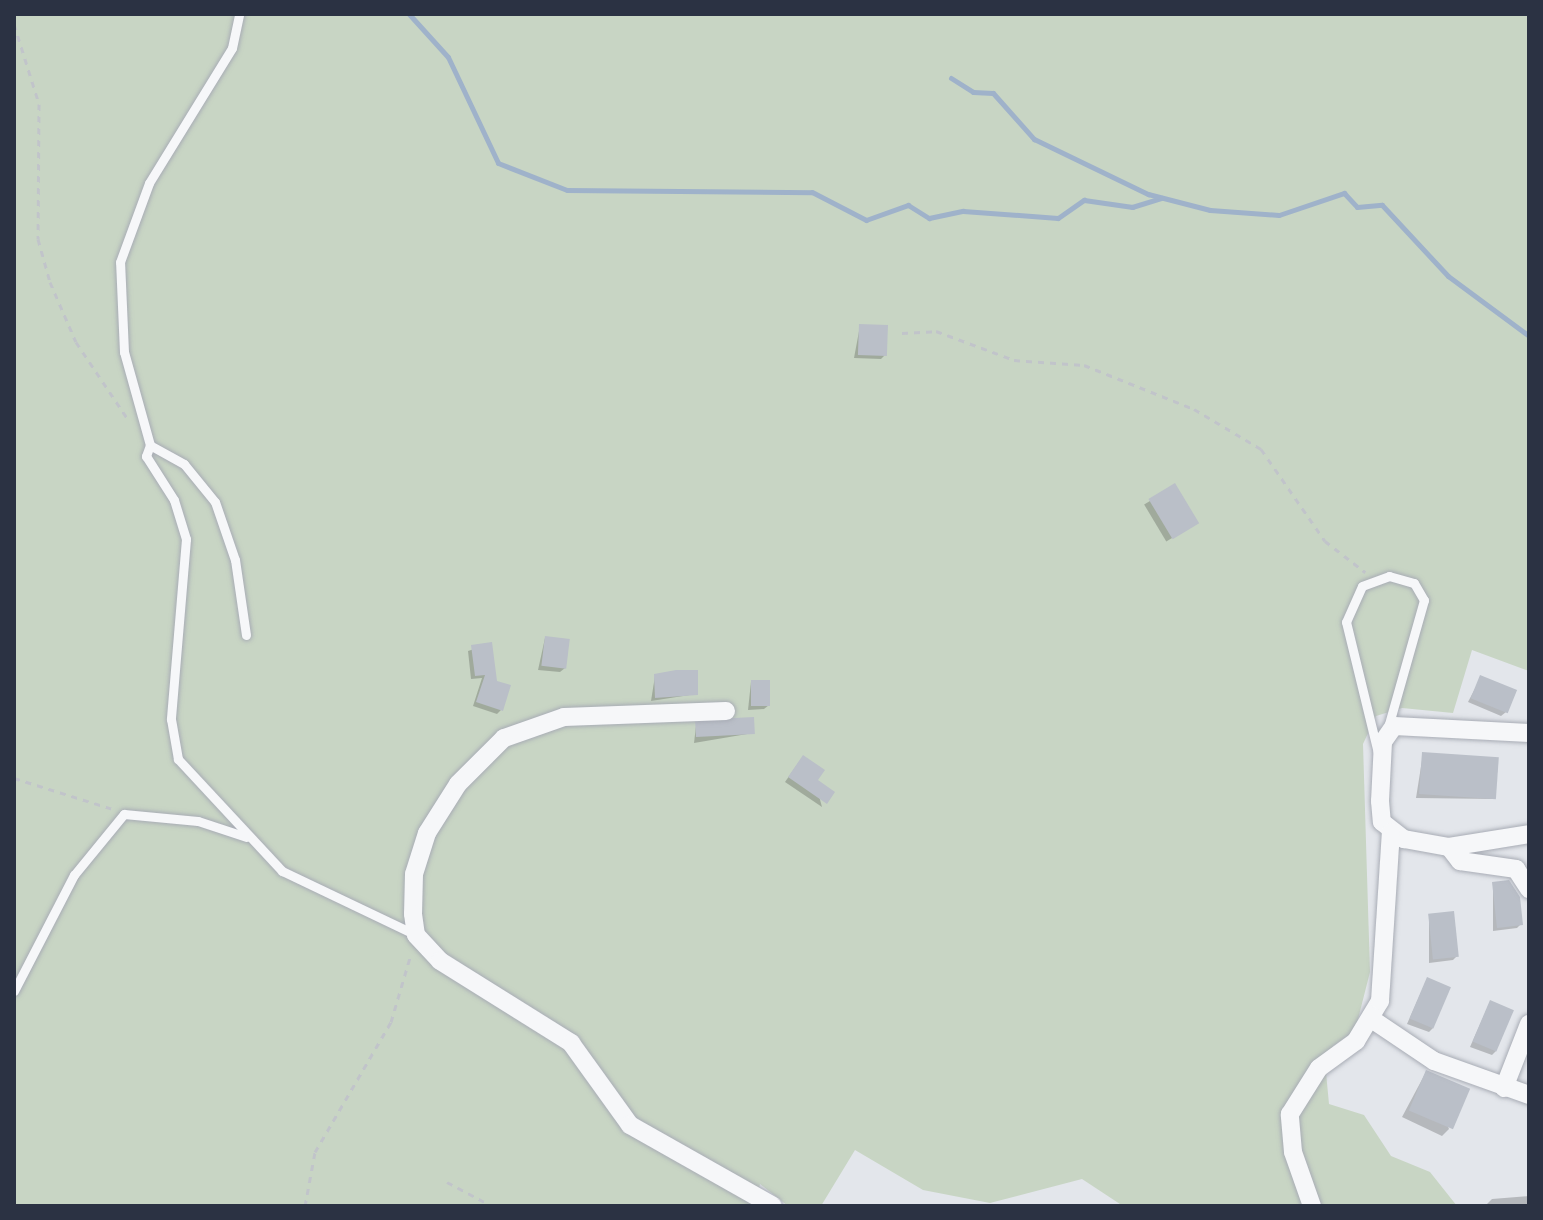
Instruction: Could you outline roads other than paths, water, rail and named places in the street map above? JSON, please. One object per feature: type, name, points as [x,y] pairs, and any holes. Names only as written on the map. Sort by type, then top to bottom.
[{"type":"street","points":[[726,711],[564,717],[504,738],[445,799],[427,833],[414,874],[416,935],[453,970],[571,1043],[639,1133],[767,1203]]},
{"type":"street","points":[[1529,733],[1418,723],[1387,731],[1381,762],[1382,822],[1391,832],[1449,847],[1529,834]]},
{"type":"street","points":[[1312,1206],[1293,1152],[1290,1114],[1319,1068],[1373,1020],[1388,966],[1384,868],[1391,832]]},
{"type":"street","points":[[1449,847],[1460,861],[1516,869],[1529,889]]},
{"type":"street","points":[[1373,1020],[1434,1061],[1529,1095]]},
{"type":"street","points":[[1504,1088],[1529,1024]]},
{"type":"lane","points":[[239,14],[227,57],[149,183],[120,262],[124,352],[150,445],[146,456],[174,500],[186,539],[174,745],[184,769],[248,837],[313,891],[416,935]]},
{"type":"lane","points":[[150,445],[184,464],[215,502],[235,560],[246,635]]},
{"type":"lane","points":[[1381,762],[1346,622],[1347,608],[1368,582],[1404,578],[1424,600],[1387,731]]},
{"type":"lane","points":[[14,991],[74,875],[124,814],[198,821],[248,837]]},
{"type":"waterway","points":[[409,14],[448,57],[498,163],[567,190],[812,192],[866,220],[908,205],[929,218],[963,211],[1058,218],[1084,200],[1132,207],[1162,198]]},
{"type":"waterway","points":[[951,78],[973,92],[993,93],[1034,139],[1148,194],[1210,210],[1279,215],[1344,193],[1357,207],[1382,205],[1448,276],[1529,336]]}]
